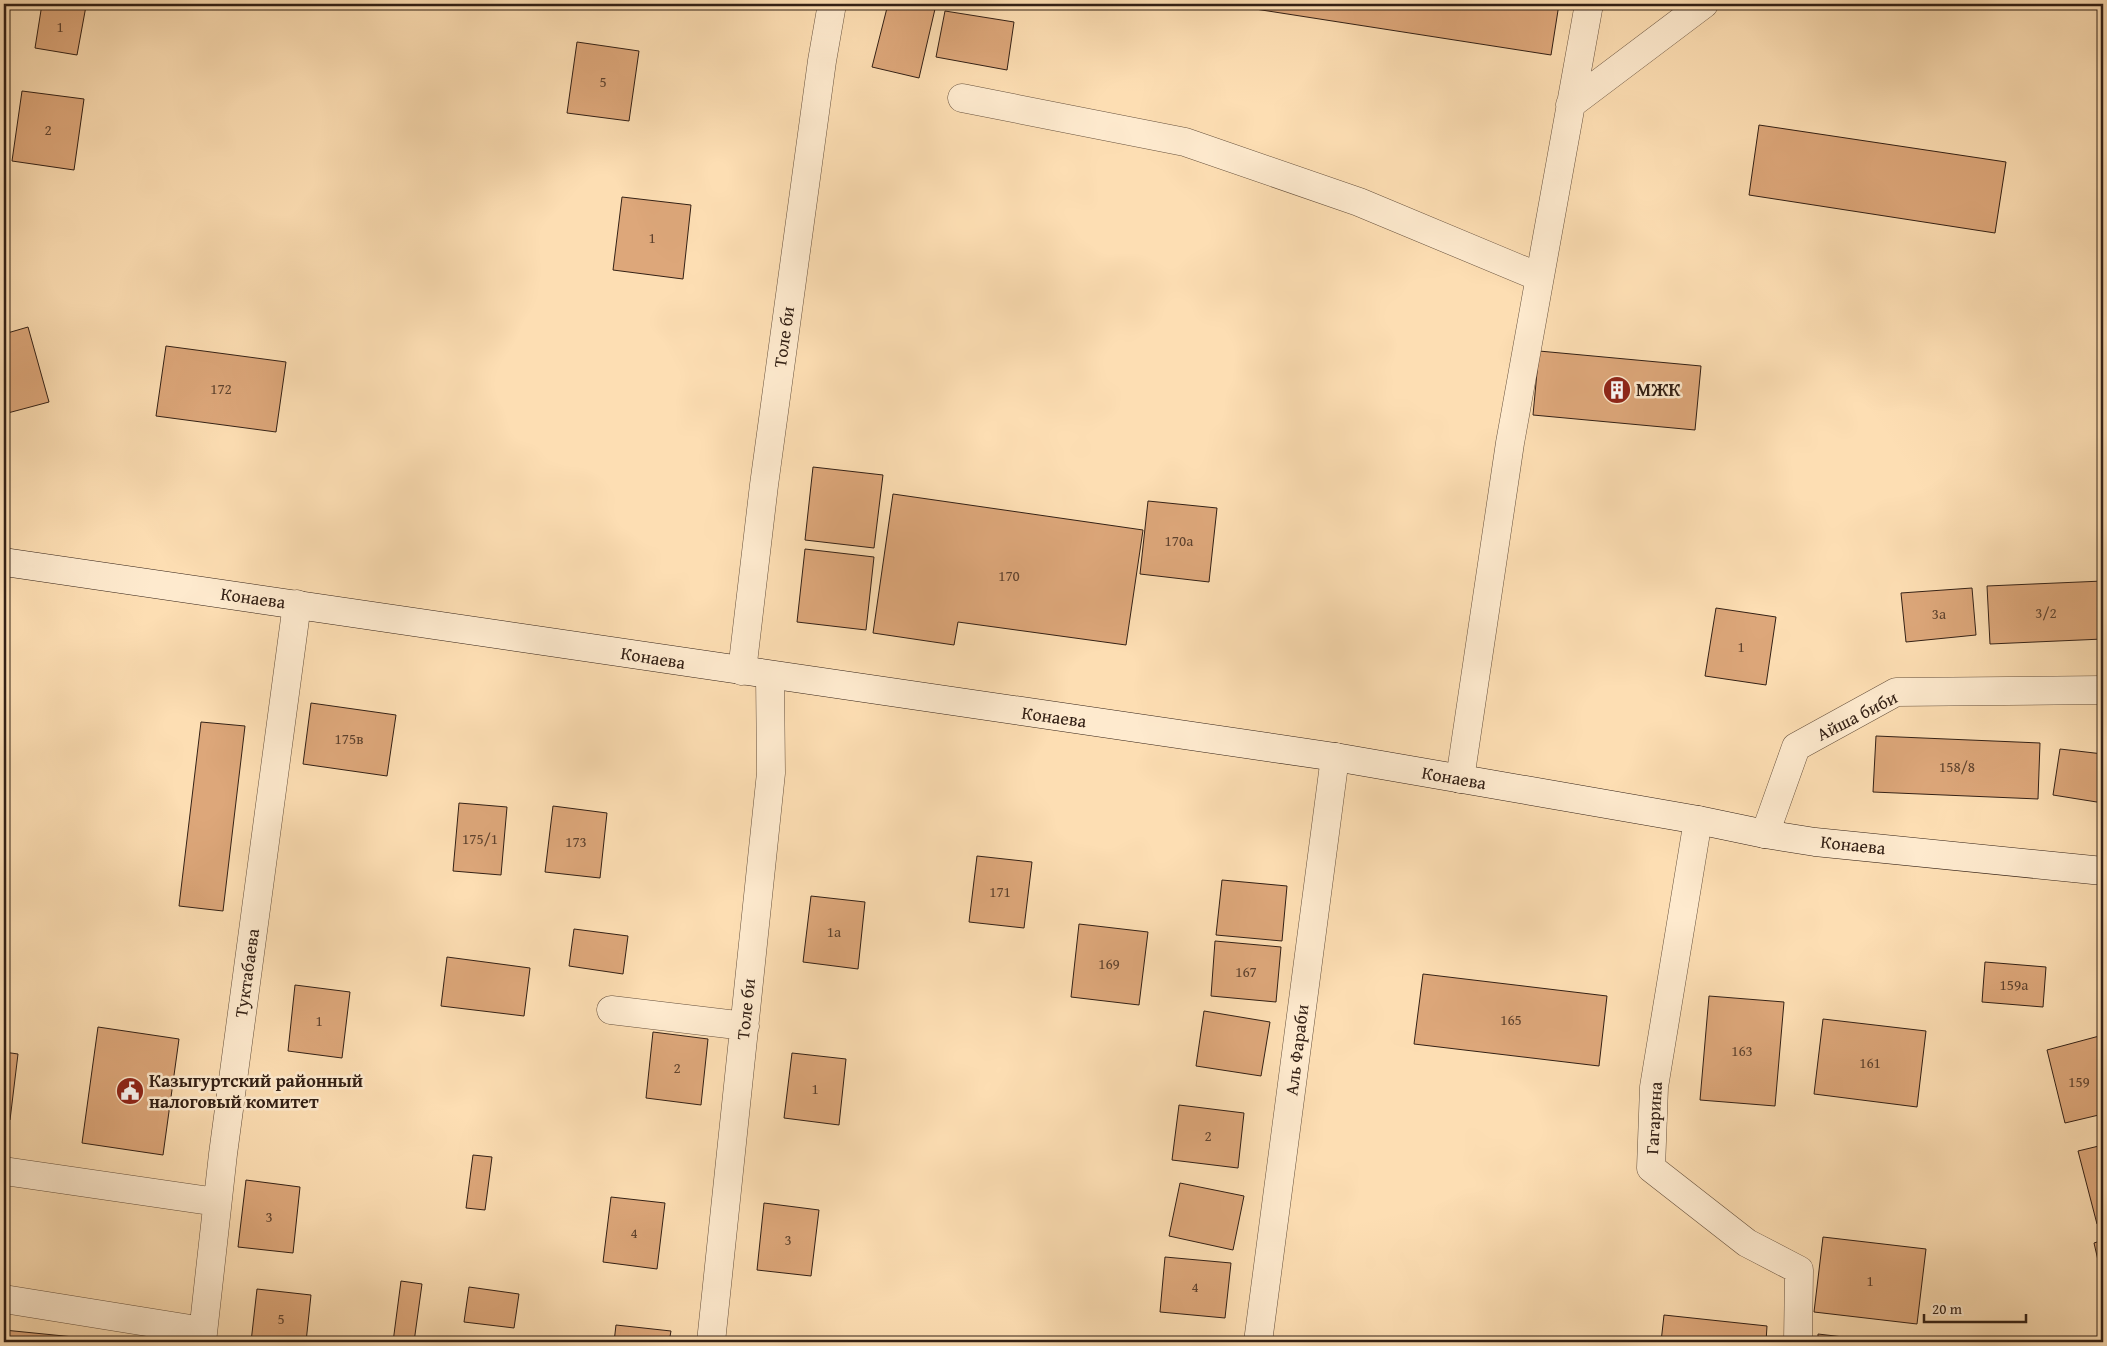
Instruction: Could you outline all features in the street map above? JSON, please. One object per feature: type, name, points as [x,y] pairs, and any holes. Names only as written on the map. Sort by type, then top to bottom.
[{"type":"street","name":"Толе би","points":[[742,671],[764,485],[822,61],[832,4]]},
{"type":"street","points":[[1460,779],[1510,443],[1588,4]]},
{"type":"street","points":[[1570,105],[1704,4]]},
{"type":"street","points":[[962,98],[1185,142],[1358,202],[1539,277]]},
{"type":"street","name":"Конаева","points":[[4,562],[1335,758],[1698,820],[1815,842],[2103,872]]},
{"type":"street","name":"Туктабаева","points":[[202,1337],[217,1202],[297,604]]},
{"type":"street","name":"Толе би","points":[[712,1342],[771,773],[770,676]]},
{"type":"street","name":"Айша биби","points":[[1765,834],[1796,747],[1896,692],[2103,690]]},
{"type":"street","name":"Аль Фараби","points":[[1258,1342],[1335,758]]},
{"type":"street","name":"Гагарина","points":[[1698,820],[1654,1087],[1651,1168],[1747,1243],[1798,1270],[1798,1342]]},
{"type":"street","points":[[611,1010],[745,1026]]},
{"type":"street","points":[[4,1170],[217,1202]]},
{"type":"street","points":[[4,1299],[202,1337]]},
{"type":"building","points":[[42,4],[86,6],[77,55],[35,48]]},
{"type":"building","points":[[888,4],[915,4],[935,9],[919,78],[872,67]]},
{"type":"building","points":[[1223,4],[1559,4],[1551,55]]},
{"type":"building","points":[[945,11],[1014,22],[1007,70],[936,57]]},
{"type":"building","points":[[577,42],[639,51],[629,121],[567,113]]},
{"type":"building","points":[[22,91],[84,99],[74,170],[12,161]]},
{"type":"building","points":[[1759,125],[2006,162],[1995,233],[1749,195]]},
{"type":"building","points":[[622,197],[691,205],[683,279],[613,270]]},
{"type":"building","points":[[28,327],[49,402],[4,414],[4,334]]},
{"type":"building","points":[[166,346],[286,362],[276,432],[156,416]]},
{"type":"building","name":"МЖК","points":[[1539,351],[1701,366],[1695,430],[1533,415]]},
{"type":"building","points":[[813,467],[883,475],[874,548],[805,540]]},
{"type":"building","points":[[893,494],[1143,530],[1126,645],[958,622],[954,645],[873,633]]},
{"type":"building","points":[[1148,501],[1217,508],[1209,582],[1140,574]]},
{"type":"building","points":[[805,549],[874,557],[866,630],[797,622]]},
{"type":"building","points":[[2103,581],[2103,639],[1990,644],[1987,586]]},
{"type":"building","points":[[1972,588],[1976,635],[1906,642],[1901,593]]},
{"type":"building","points":[[1716,608],[1776,617],[1766,685],[1705,676]]},
{"type":"building","points":[[311,703],[396,715],[387,776],[303,764]]},
{"type":"building","points":[[201,722],[245,726],[223,911],[179,906]]},
{"type":"building","points":[[1876,736],[2040,743],[2038,799],[1873,792]]},
{"type":"building","points":[[2060,749],[2103,754],[2103,803],[2053,795]]},
{"type":"building","points":[[459,803],[507,807],[501,875],[453,871]]},
{"type":"building","points":[[553,806],[607,813],[600,878],[545,872]]},
{"type":"building","points":[[977,856],[1032,862],[1024,928],[969,922]]},
{"type":"building","points":[[1222,880],[1287,886],[1282,941],[1216,935]]},
{"type":"building","points":[[811,896],[865,902],[858,969],[803,962]]},
{"type":"building","points":[[1079,924],[1148,932],[1139,1005],[1071,997]]},
{"type":"building","points":[[574,929],[628,936],[623,974],[569,966]]},
{"type":"building","points":[[1215,941],[1281,947],[1276,1002],[1211,996]]},
{"type":"building","points":[[447,957],[530,968],[524,1016],[441,1006]]},
{"type":"building","points":[[1985,962],[2046,967],[2043,1007],[1982,1002]]},
{"type":"building","points":[[1423,974],[1607,996],[1599,1066],[1414,1044]]},
{"type":"building","points":[[295,985],[350,992],[342,1058],[288,1051]]},
{"type":"building","points":[[1709,996],[1784,1002],[1775,1106],[1700,1100]]},
{"type":"building","points":[[1204,1011],[1270,1022],[1261,1076],[1196,1066]]},
{"type":"building","points":[[1823,1019],[1926,1031],[1917,1107],[1814,1094]]},
{"type":"building","name":"Казыгуртский районный налоговый комитет","points":[[98,1027],[179,1039],[163,1155],[82,1143]]},
{"type":"building","points":[[653,1032],[708,1039],[701,1105],[646,1098]]},
{"type":"building","points":[[2103,1035],[2103,1114],[2065,1123],[2047,1050]]},
{"type":"building","points":[[4,1052],[18,1054],[10,1120],[4,1119]]},
{"type":"building","points":[[792,1053],[846,1059],[839,1125],[784,1118]]},
{"type":"building","points":[[1179,1105],[1244,1113],[1238,1168],[1172,1160]]},
{"type":"building","points":[[2103,1145],[2103,1223],[2097,1224],[2078,1151]]},
{"type":"building","points":[[473,1155],[492,1157],[485,1210],[466,1208]]},
{"type":"building","points":[[246,1180],[300,1187],[293,1253],[238,1247]]},
{"type":"building","points":[[1180,1183],[1244,1196],[1233,1250],[1169,1236]]},
{"type":"building","points":[[611,1197],[665,1203],[657,1269],[603,1262]]},
{"type":"building","points":[[764,1203],[819,1210],[811,1276],[757,1270]]},
{"type":"building","points":[[1823,1237],[1926,1249],[1917,1324],[1814,1312]]},
{"type":"building","points":[[2103,1240],[2103,1282],[2094,1243]]},
{"type":"building","points":[[1165,1257],[1231,1263],[1225,1318],[1160,1312]]},
{"type":"building","points":[[401,1281],[422,1284],[414,1342],[393,1342]]},
{"type":"building","points":[[469,1287],[519,1294],[514,1328],[464,1322]]},
{"type":"building","points":[[257,1289],[311,1295],[306,1342],[251,1342]]},
{"type":"building","points":[[1664,1315],[1767,1326],[1766,1342],[1661,1342]]},
{"type":"building","points":[[616,1325],[671,1331],[669,1342],[614,1342]]},
{"type":"building","points":[[4,1330],[124,1342],[4,1342]]},
{"type":"building","points":[[1818,1334],[1886,1342],[1818,1342]]},
{"type":"place","name":"МЖК","points":[[1617,390]]},
{"type":"place","name":"Казыгуртский районный налоговый комитет","points":[[130,1091]]}]
